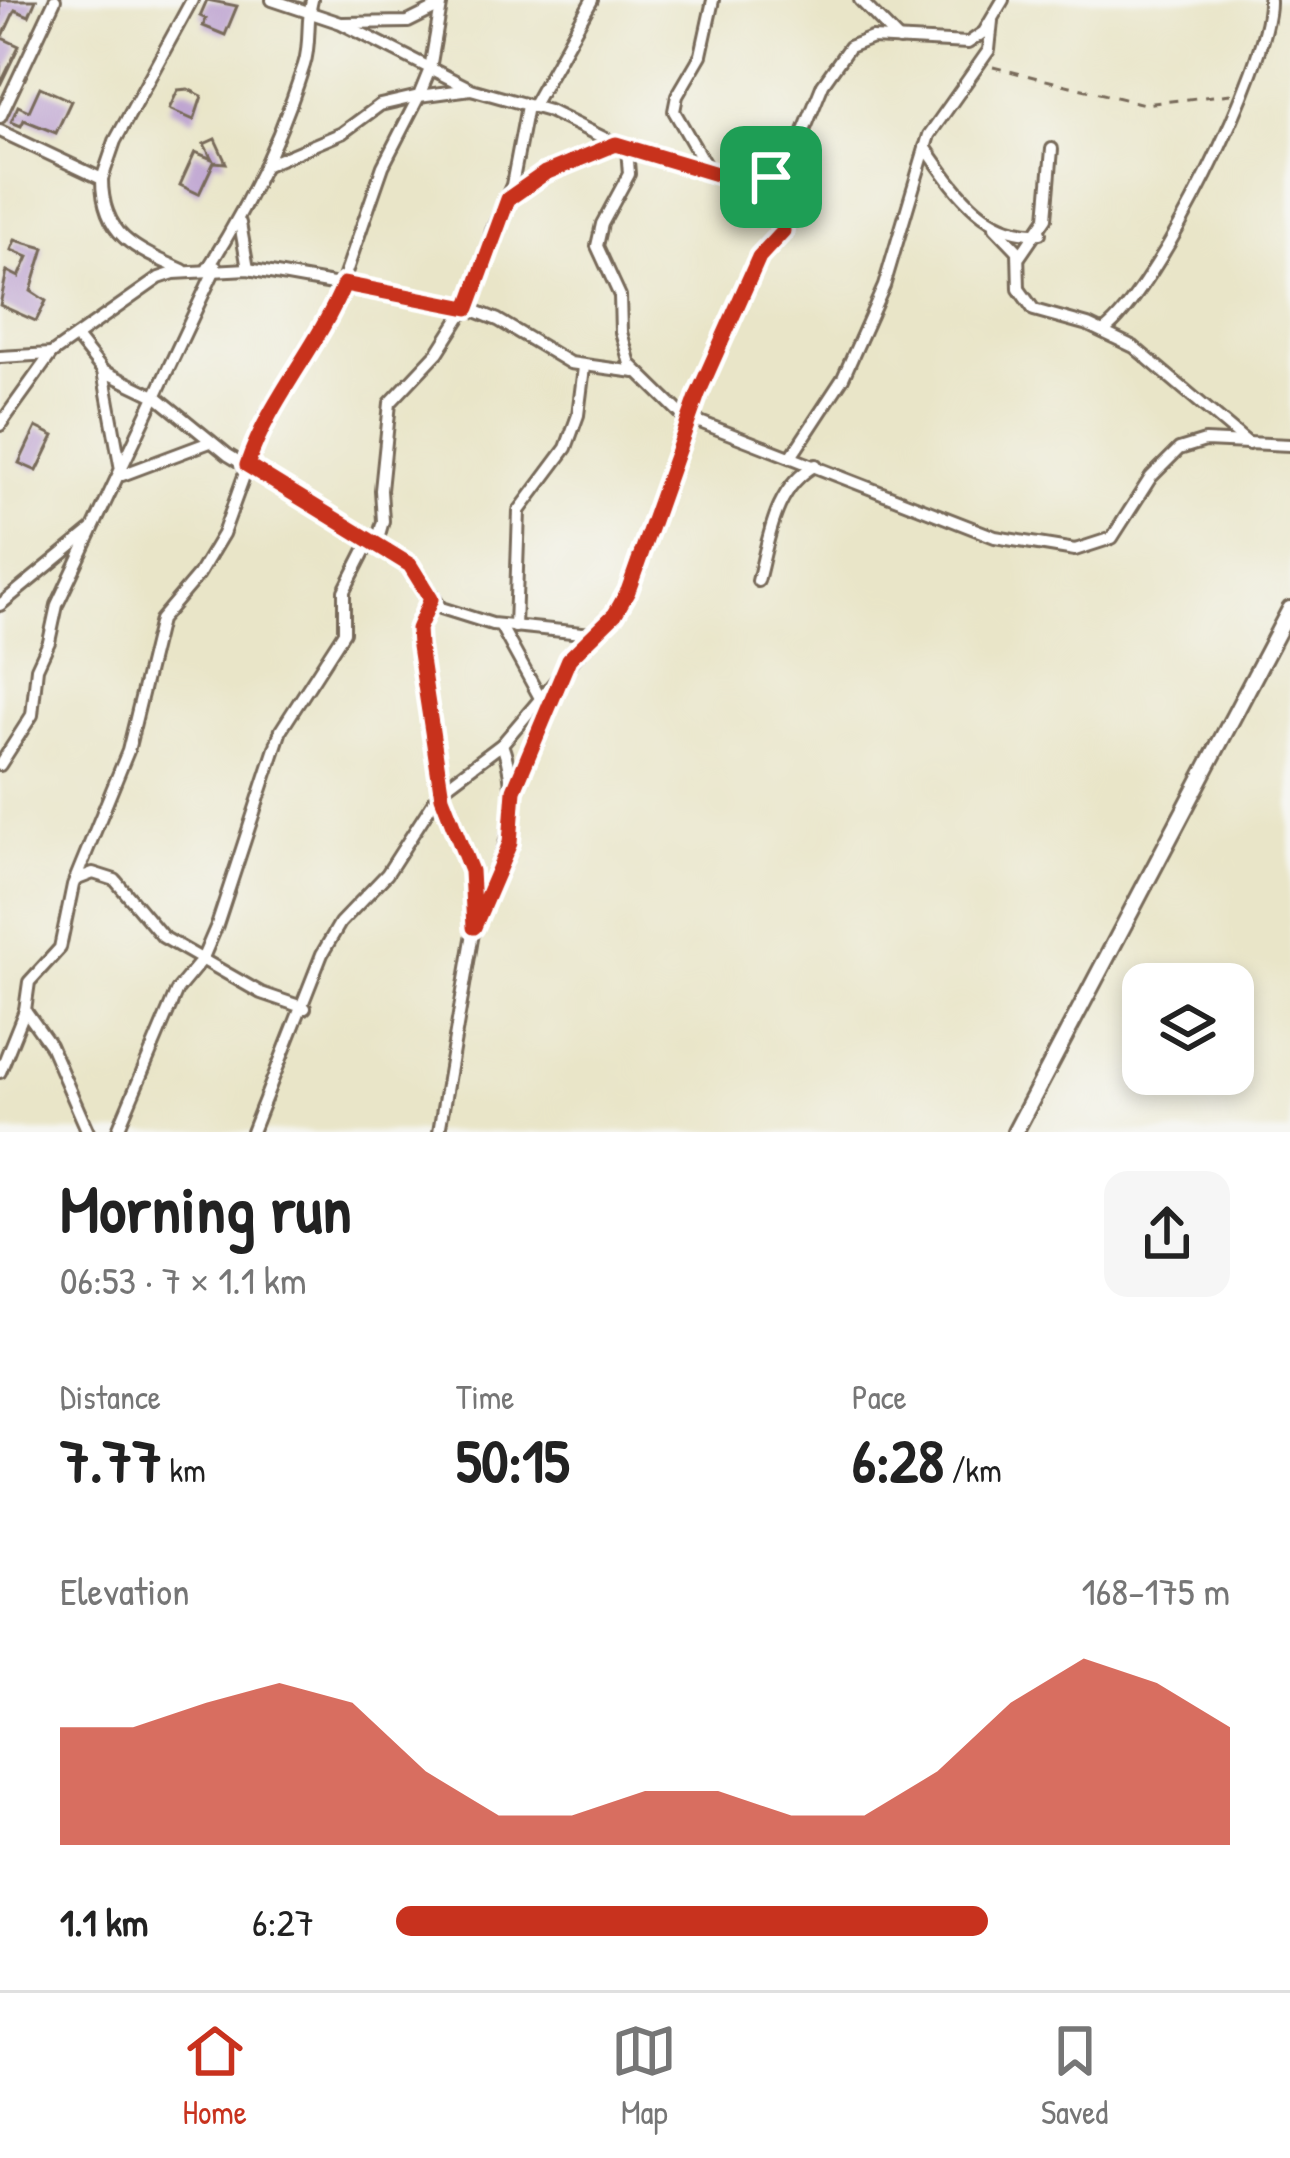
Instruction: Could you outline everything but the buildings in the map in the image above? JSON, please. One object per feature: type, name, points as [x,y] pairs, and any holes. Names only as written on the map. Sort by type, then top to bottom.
[{"type":"street","points":[[0,117],[56,0]]},
{"type":"street","points":[[186,271],[152,255],[112,226],[102,212],[102,179],[116,140],[139,106],[192,0]]},
{"type":"street","points":[[272,0],[310,7],[471,89],[530,106],[622,146],[738,180],[777,175],[791,163],[814,104],[843,52],[863,40],[961,44],[980,37],[1003,0]]},
{"type":"street","points":[[117,1132],[177,990],[202,960],[235,881],[281,730],[311,677],[340,640],[344,591],[383,527],[381,490],[390,403],[438,352],[468,308],[508,199],[530,106],[592,0]]},
{"type":"street","points":[[708,170],[674,111],[676,96],[701,55],[713,0]]},
{"type":"street","points":[[860,0],[898,40]]},
{"type":"street","points":[[1104,331],[1135,300],[1243,93],[1266,36],[1269,0]]},
{"type":"street","points":[[340,23],[408,22],[440,3]]},
{"type":"street","points":[[0,1072],[25,1010],[28,982],[60,949],[75,880],[128,751],[160,620],[212,555],[277,393],[311,347],[344,284],[382,166],[430,69],[440,3]]},
{"type":"street","points":[[0,765],[32,716],[37,668],[50,641],[53,615],[158,397],[212,268],[240,223],[245,198],[305,64],[310,7]]},
{"type":"street","points":[[791,457],[806,427],[838,388],[878,303],[925,147],[940,114],[992,43],[992,21]]},
{"type":"street","points":[[262,167],[342,133],[380,105],[471,89]]},
{"type":"street","points":[[0,131],[102,179]]},
{"type":"street","points":[[508,199],[545,173],[622,146]]},
{"type":"street","points":[[622,146],[629,174],[602,224],[597,246],[620,296],[620,332],[635,372],[675,412],[995,537],[1084,550],[1118,532],[1172,453],[1205,441],[1290,445]]},
{"type":"street","points":[[925,147],[1020,256]]},
{"type":"street","points":[[1052,149],[1049,208],[1040,233],[1020,256],[1019,289],[1034,310],[1104,331],[1162,367],[1250,444]]},
{"type":"street","points":[[252,1132],[330,938],[396,862],[441,790],[502,744],[569,659],[615,614],[628,591],[689,417],[759,257],[783,231],[777,175]]},
{"type":"street","points":[[240,223],[248,269]]},
{"type":"street","points":[[995,227],[1015,234],[1040,233]]},
{"type":"street","points":[[0,425],[51,354],[160,278],[212,268],[344,284],[468,308],[513,328],[557,358],[584,367],[635,372]]},
{"type":"street","points":[[76,337],[103,371],[158,397],[210,442],[410,565],[431,599],[446,611],[500,625],[592,634]]},
{"type":"street","points":[[0,357],[51,354]]},
{"type":"street","points":[[514,627],[519,511],[566,448],[578,415],[584,367]]},
{"type":"street","points":[[103,371],[122,475]]},
{"type":"street","points":[[122,475],[210,442]]},
{"type":"street","points":[[758,581],[782,500],[799,474],[815,465]]},
{"type":"street","points":[[0,605],[95,527]]},
{"type":"street","points":[[431,599],[418,637],[441,790],[471,871],[474,927],[439,1132]]},
{"type":"street","points":[[1015,1132],[1290,609]]},
{"type":"street","points":[[500,625],[539,696]]},
{"type":"street","points":[[474,927],[510,843],[514,790],[569,659]]},
{"type":"street","points":[[502,744],[514,790]]},
{"type":"street","points":[[75,880],[92,873],[115,880],[154,929],[261,993],[305,1008]]},
{"type":"street","points":[[25,1010],[50,1045],[88,1132]]},
{"type":"path","points":[[980,63],[1144,104],[1243,93]]},
{"type":"route","points":[[616,144],[730,178],[771,177],[777,175],[783,231],[759,257],[698,394],[628,591],[615,614],[569,659],[514,790],[510,843],[474,927],[471,871],[442,797],[419,646],[418,629],[431,599],[410,565],[247,465],[257,436],[277,393],[311,347],[344,284],[468,308],[478,289],[492,232],[508,199],[545,173],[616,144]]}]
